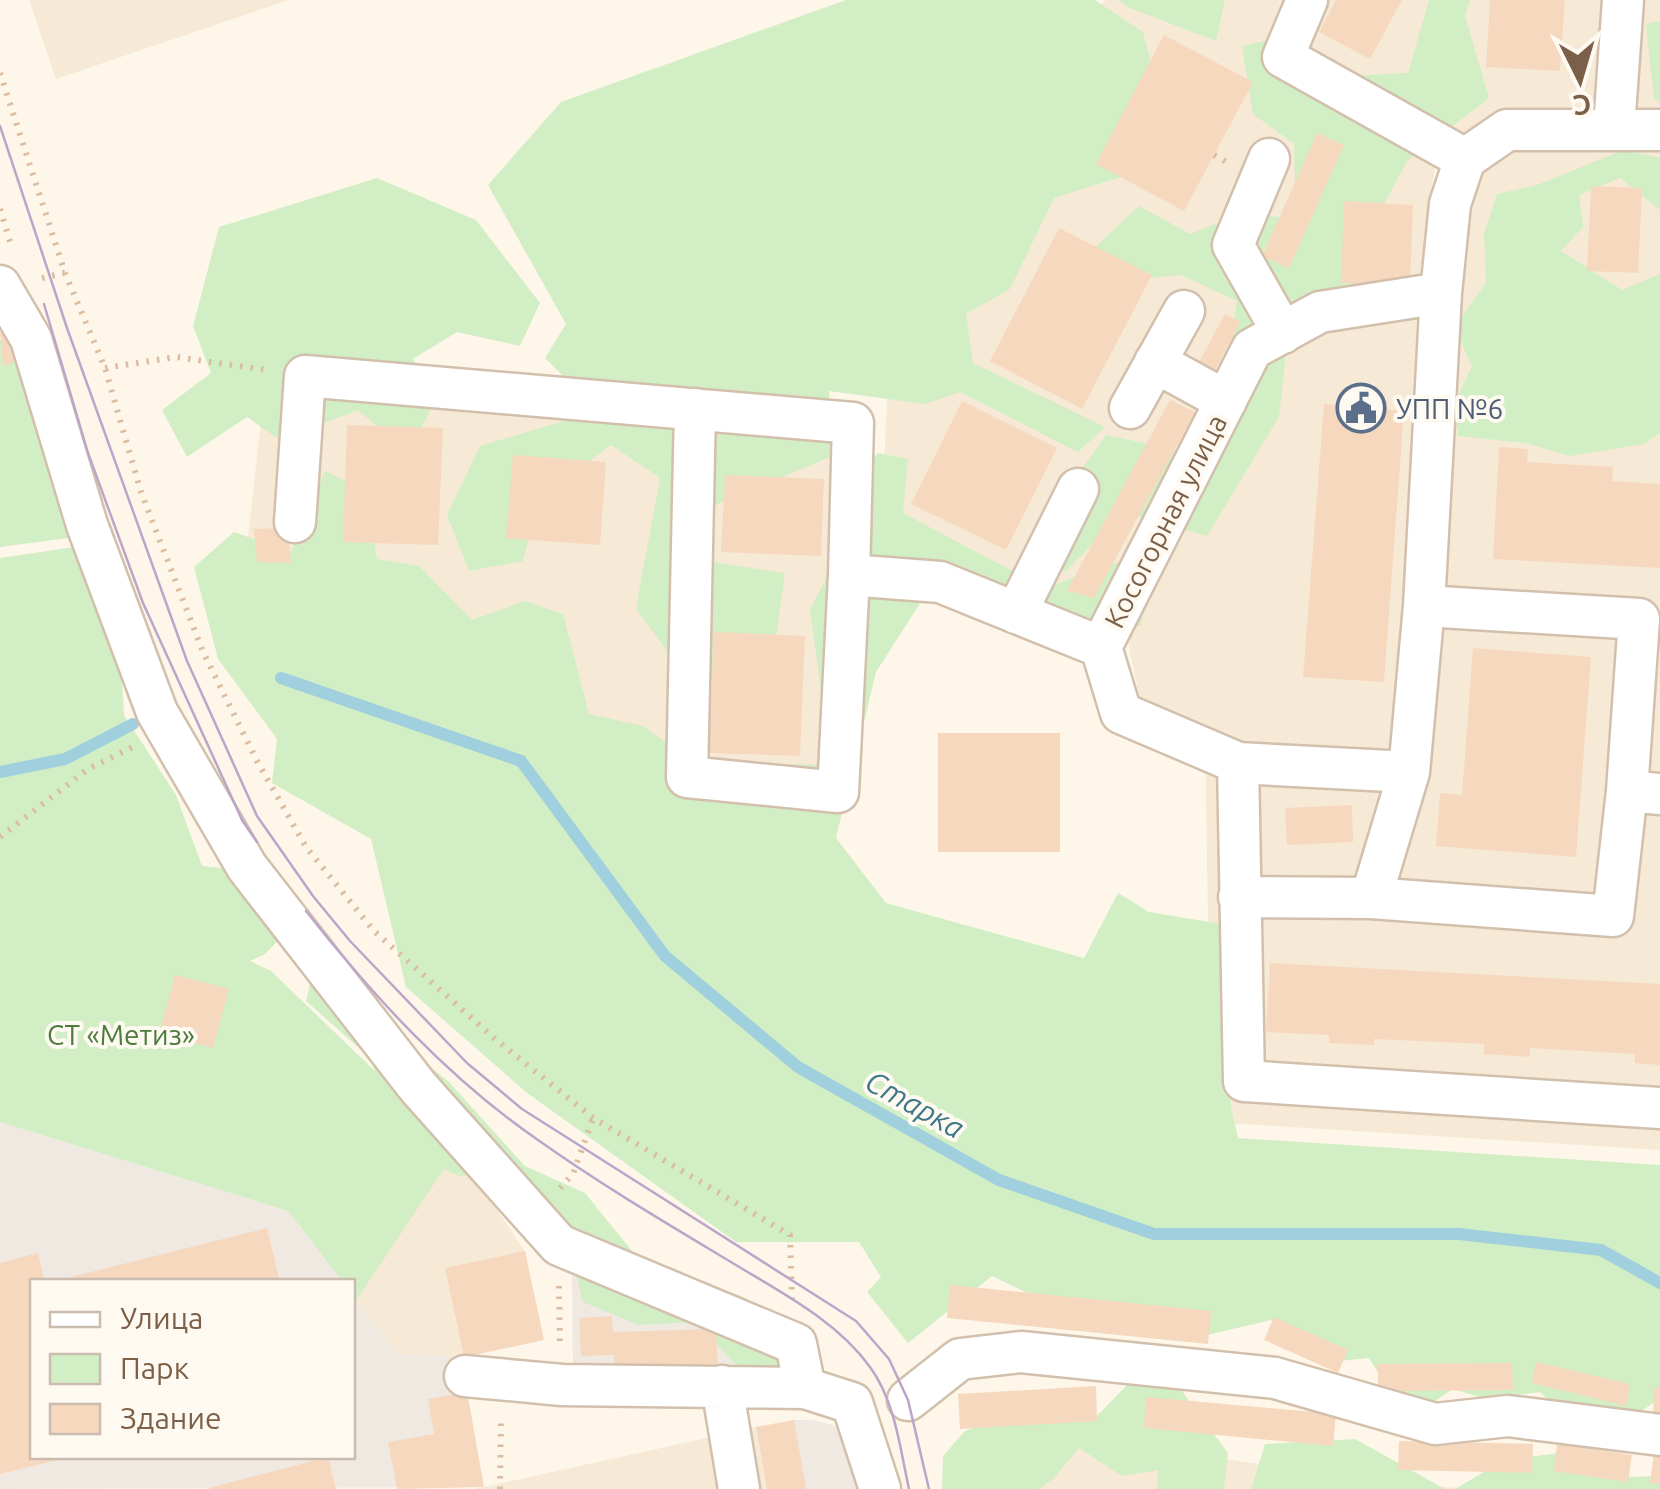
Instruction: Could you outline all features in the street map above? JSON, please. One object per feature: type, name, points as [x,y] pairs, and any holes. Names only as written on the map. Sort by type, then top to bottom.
[{"type":"street","points":[[1307,0],[1283,57],[1465,159]]},
{"type":"street","points":[[1614,128],[1624,0]]},
{"type":"street","points":[[1371,898],[1408,772],[1424,606],[1450,204],[1465,159],[1506,130],[1660,130]]},
{"type":"street","points":[[1269,158],[1233,245],[1283,333]]},
{"type":"street","points":[[0,286],[30,338],[87,525],[157,712],[247,867],[418,1087],[558,1244],[796,1344],[805,1388]]},
{"type":"street","name":"Косогорная улица","points":[[849,575],[940,582],[1101,647],[1252,349],[1320,312],[1442,293]]},
{"type":"street","points":[[1130,408],[1184,311]]},
{"type":"street","points":[[1155,362],[1226,402]]},
{"type":"street","points":[[295,522],[305,376],[695,409],[853,423],[838,792],[687,777],[695,409]]},
{"type":"street","points":[[1016,612],[1078,489]]},
{"type":"street","points":[[1239,897],[1371,898],[1613,916],[1644,793],[1639,619],[1424,606]]},
{"type":"street","points":[[1101,647],[1121,712],[1238,762],[1408,772]]},
{"type":"street","points":[[1238,762],[1244,1082],[1660,1108]]},
{"type":"street","points":[[908,1400],[960,1359],[1021,1352],[1275,1378],[1436,1424],[1508,1416],[1660,1435]]},
{"type":"street","points":[[483,1378],[562,1385],[805,1388],[852,1403],[880,1489]]},
{"type":"street","points":[[722,1386],[738,1489]]},
{"type":"path","points":[[0,73],[65,273],[105,368],[141,492],[203,652],[257,761],[306,847],[374,930],[494,1038],[593,1118],[790,1235],[796,1344]]},
{"type":"path","points":[[105,368],[176,357],[305,376]]},
{"type":"path","points":[[0,837],[88,770],[167,730]]},
{"type":"path","points":[[533,1214],[573,1174],[593,1118]]},
{"type":"path","points":[[483,1378],[500,1489]]},
{"type":"shaded area","points":[[29,0],[289,0],[56,79]]},
{"type":"shaded area","points":[[1104,0],[1660,0],[1660,112],[1501,110],[1438,154],[1428,206],[1422,287],[1314,297],[1104,608],[881,529],[887,400]]},
{"type":"shaded area","points":[[1516,145],[1660,151],[1660,1150],[1211,1122],[1205,731],[1140,701],[1128,642],[1264,361],[1331,327],[1459,303],[1465,208],[1481,169]]},
{"type":"shaded area","points":[[264,392],[839,444],[824,800],[711,795],[244,574]]},
{"type":"shaded area","points":[[0,1122],[288,1211],[340,1279],[30,1279],[30,1459],[355,1459],[355,1299],[398,1354],[464,1357],[484,1487],[0,1489]]},
{"type":"shaded area","points":[[456,1150],[525,1251],[544,1340],[464,1357],[398,1354],[356,1301]]},
{"type":"shaded area","points":[[572,1270],[724,1324],[778,1375],[573,1376]]},
{"type":"shaded area","points":[[794,1420],[833,1425],[853,1443],[861,1489],[767,1489],[756,1427]]},
{"type":"shaded area","points":[[756,1427],[767,1489],[475,1489]]},
{"type":"shaded area","points":[[1121,1443],[1384,1483],[1476,1489],[947,1489],[958,1456]]},
{"type":"green space","points":[[846,0],[1095,0],[1143,32],[1166,118],[1143,170],[1054,198],[1010,289],[966,314],[973,363],[1105,427],[1078,452],[960,392],[925,404],[829,391],[830,457],[701,511],[712,562],[785,573],[772,667],[691,685],[636,608],[660,478],[611,445],[538,500],[523,561],[469,571],[447,515],[480,446],[598,411],[545,358],[566,324],[488,185],[561,102]]},
{"type":"green space","points":[[1118,0],[1225,0],[1216,41]]},
{"type":"green space","points":[[1429,0],[1470,0],[1465,16],[1489,98],[1407,161],[1363,243],[1384,288],[1290,314],[1279,417],[1207,536],[1124,513],[1065,572],[1026,547],[1106,435],[1181,451],[1223,393],[1237,301],[1181,275],[1115,282],[1089,253],[1139,206],[1190,234],[1243,213],[1296,219],[1294,144],[1253,114],[1242,46],[1301,33],[1324,77],[1408,73]]},
{"type":"green space","points":[[1660,21],[1660,102],[1654,99],[1646,24]]},
{"type":"green space","points":[[1624,150],[1660,158],[1660,210],[1620,178],[1579,195],[1583,227],[1561,251],[1622,290],[1660,274],[1660,433],[1644,444],[1570,456],[1525,443],[1458,436],[1455,402],[1472,366],[1454,327],[1486,283],[1484,233],[1497,194],[1537,185]]},
{"type":"green space","points":[[377,178],[476,220],[540,303],[520,346],[457,332],[413,359],[435,400],[409,453],[358,410],[280,440],[247,417],[187,457],[162,410],[211,373],[193,326],[219,227]]},
{"type":"green space","points":[[0,340],[39,381],[76,537],[0,547]]},
{"type":"green space","points":[[878,453],[908,459],[903,513],[1046,589],[1108,562],[1154,569],[1141,625],[1092,638],[926,594],[876,672],[836,838],[886,903],[1084,958],[1118,893],[1149,912],[1222,924],[1231,1107],[1238,1138],[1660,1165],[1660,1398],[1636,1415],[1583,1433],[1540,1392],[1486,1399],[1453,1389],[1429,1405],[1389,1391],[1369,1358],[1320,1363],[1271,1320],[1190,1339],[1073,1315],[992,1276],[908,1343],[867,1292],[881,1277],[859,1242],[736,1242],[527,1093],[406,987],[371,839],[272,783],[277,739],[218,659],[194,567],[234,532],[291,552],[325,471],[364,490],[377,559],[419,566],[472,620],[525,601],[563,614],[589,714],[643,726],[692,761],[818,765],[822,698],[810,609],[836,561],[841,487]]},
{"type":"green space","name":"СТ «Метиз»","points":[[81,546],[120,654],[124,715],[176,795],[202,866],[271,873],[299,919],[265,954],[250,961],[271,971],[375,1071],[369,1057],[306,1001],[313,972],[449,1082],[525,1166],[585,1193],[636,1256],[746,1298],[781,1335],[786,1378],[735,1364],[695,1322],[639,1325],[583,1302],[566,1236],[508,1172],[459,1176],[444,1169],[356,1301],[355,1279],[340,1279],[288,1211],[0,1122],[0,558]]},
{"type":"green space","points":[[1176,1383],[1228,1453],[1224,1489],[1157,1489],[1158,1470],[1122,1476],[1079,1448],[1053,1479],[1039,1489],[942,1489],[943,1456],[965,1431],[1057,1397],[1092,1421],[1128,1384]]},
{"type":"green space","points":[[1355,1439],[1445,1489],[1251,1489],[1265,1444]]},
{"type":"green space","points":[[1559,1453],[1623,1477],[1660,1476],[1660,1489],[1455,1489],[1504,1460]]},
{"type":"building","points":[[1336,0],[1402,0],[1370,59],[1319,32]]},
{"type":"building","points":[[1490,0],[1565,0],[1560,71],[1486,67]]},
{"type":"building","points":[[1164,35],[1253,82],[1184,211],[1096,164]]},
{"type":"building","points":[[1317,133],[1344,145],[1289,268],[1262,256]]},
{"type":"building","points":[[1591,186],[1642,188],[1638,273],[1587,271]]},
{"type":"building","points":[[1344,201],[1413,205],[1410,286],[1341,283]]},
{"type":"building","points":[[1059,228],[1152,275],[1082,409],[990,361]]},
{"type":"building","points":[[1225,314],[1240,322],[1215,370],[1199,362]]},
{"type":"building","points":[[8,329],[20,360],[3,366],[0,332]]},
{"type":"building","points":[[1170,400],[1195,412],[1094,598],[1067,591]]},
{"type":"building","points":[[962,401],[1057,448],[1006,550],[911,504]]},
{"type":"building","points":[[1324,404],[1404,411],[1384,682],[1303,677]]},
{"type":"building","points":[[347,425],[443,428],[438,545],[343,542]]},
{"type":"building","points":[[1499,447],[1528,449],[1527,462],[1613,467],[1612,481],[1660,484],[1660,568],[1493,559]]},
{"type":"building","points":[[513,455],[606,462],[600,545],[506,538]]},
{"type":"building","points":[[725,475],[824,479],[821,556],[721,552]]},
{"type":"building","points":[[288,528],[291,563],[257,562],[254,529]]},
{"type":"building","points":[[714,632],[805,636],[800,756],[709,753]]},
{"type":"building","points":[[1473,648],[1591,657],[1576,857],[1436,846],[1440,793],[1462,795]]},
{"type":"building","points":[[938,733],[1060,733],[1060,852],[938,852]]},
{"type":"building","points":[[1352,805],[1353,842],[1287,845],[1285,808]]},
{"type":"building","points":[[1270,963],[1660,984],[1660,1065],[1635,1063],[1635,1054],[1530,1048],[1530,1057],[1484,1054],[1484,1044],[1374,1039],[1374,1045],[1329,1043],[1329,1035],[1266,1032]]},
{"type":"building","points":[[175,975],[229,989],[213,1048],[159,1034]]},
{"type":"building","points":[[267,1228],[279,1279],[63,1279]]},
{"type":"building","points":[[525,1251],[544,1340],[464,1357],[445,1268]]},
{"type":"building","points":[[38,1253],[44,1279],[30,1279],[30,1459],[61,1459],[0,1474],[0,1263]]},
{"type":"building","points":[[950,1285],[1211,1311],[1208,1344],[947,1318]]},
{"type":"building","points":[[612,1316],[613,1332],[716,1329],[718,1369],[614,1372],[614,1355],[581,1356],[579,1318]]},
{"type":"building","points":[[1274,1317],[1348,1350],[1338,1373],[1264,1340]]},
{"type":"building","points":[[1536,1362],[1630,1384],[1626,1406],[1532,1383]]},
{"type":"building","points":[[1512,1363],[1513,1390],[1378,1391],[1378,1364]]},
{"type":"building","points":[[1096,1386],[1097,1421],[960,1429],[958,1394]]},
{"type":"building","points":[[1654,1388],[1660,1388],[1660,1417],[1653,1417]]},
{"type":"building","points":[[467,1392],[484,1487],[397,1489],[388,1442],[434,1434],[428,1399]]},
{"type":"building","points":[[1146,1397],[1336,1414],[1333,1446],[1144,1428]]},
{"type":"building","points":[[794,1420],[806,1489],[767,1489],[756,1427]]},
{"type":"building","points":[[1399,1441],[1533,1444],[1532,1473],[1398,1470]]},
{"type":"building","points":[[1557,1444],[1632,1455],[1628,1482],[1554,1471]]},
{"type":"building","points":[[1654,1452],[1660,1453],[1660,1484],[1650,1483]]},
{"type":"building","points":[[328,1459],[336,1489],[209,1489]]},
{"type":"waterway","name":"Старка","points":[[281,678],[521,761],[665,956],[798,1067],[999,1180],[1154,1234],[1459,1234],[1601,1250],[1660,1283]]},
{"type":"waterway","name":"Старка","points":[[0,772],[65,759],[133,724]]},
{"type":"tram line","points":[[0,126],[67,328],[187,661],[257,816],[350,941],[467,1063],[522,1109],[856,1321],[889,1359],[908,1400],[929,1489]]},
{"type":"tram line","points":[[44,304],[88,453],[143,603],[242,820],[257,842]]},
{"type":"tram line","points":[[306,911],[413,1034],[505,1116],[609,1188],[806,1308],[841,1335],[870,1367],[885,1395],[896,1425],[909,1489]]},
{"type":"place","name":"УПП №6","points":[[1361,408]]}]
